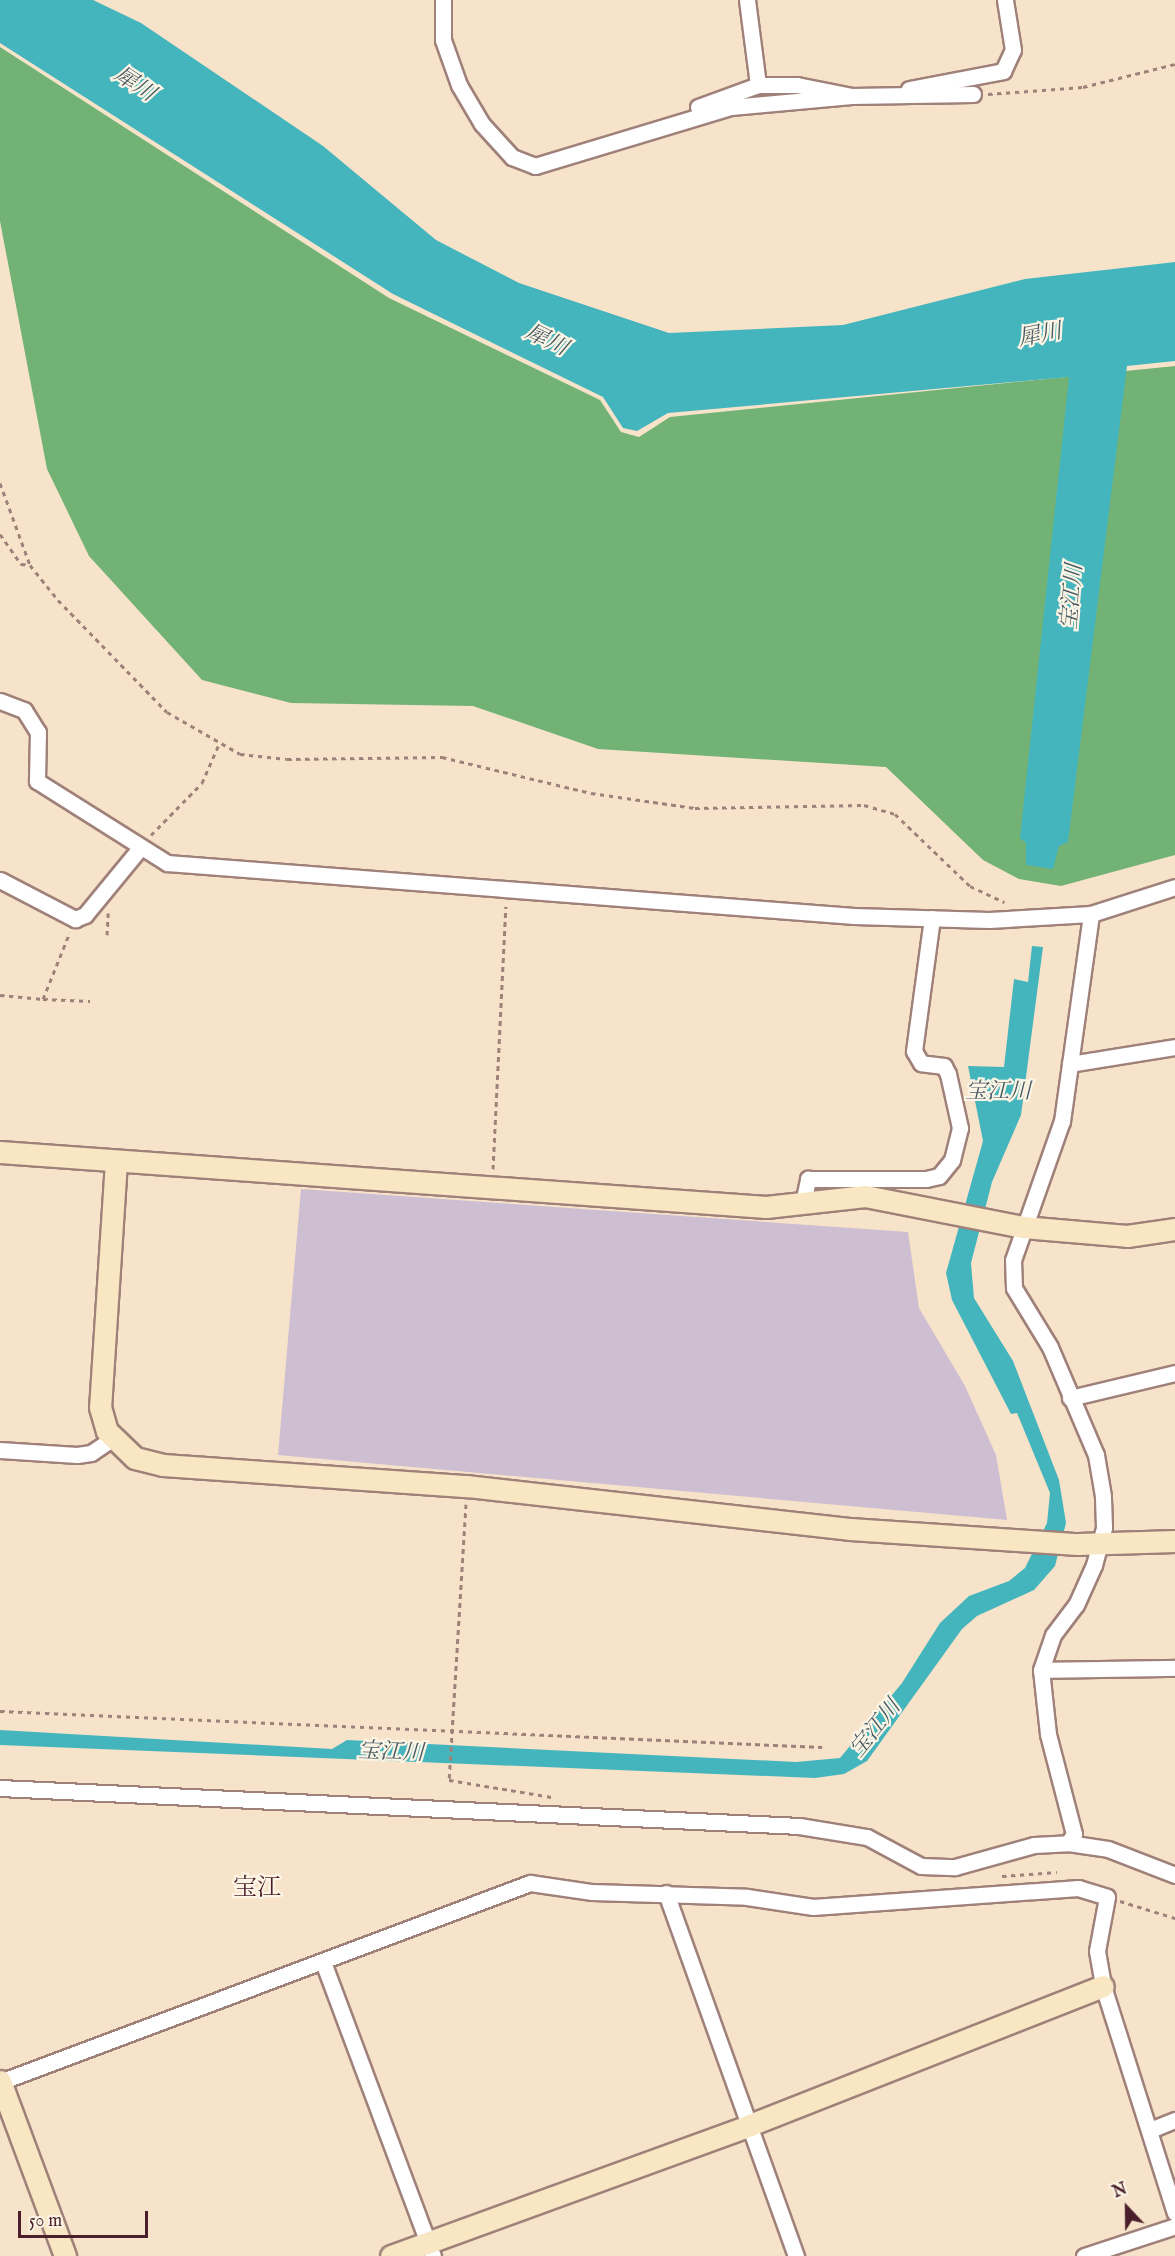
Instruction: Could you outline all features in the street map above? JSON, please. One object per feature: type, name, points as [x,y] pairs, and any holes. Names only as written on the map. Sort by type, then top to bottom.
[{"type":"street","points":[[443,0],[442,40],[459,85],[482,124],[512,157],[535,166],[753,102],[850,96],[973,94]]},
{"type":"street","points":[[747,0],[758,85]]},
{"type":"street","points":[[892,97],[914,86],[1003,71],[1013,50],[1005,0]]},
{"type":"street","points":[[659,129],[680,114],[758,85],[797,85],[850,96]]},
{"type":"street","points":[[0,701],[24,710],[38,732],[37,781],[166,863],[932,918],[1028,920],[1047,914],[1091,914],[1175,887]]},
{"type":"street","points":[[0,880],[75,919],[85,915],[140,848]]},
{"type":"street","points":[[1068,1843],[1074,1834],[1048,1734],[1041,1670],[1053,1635],[1076,1605],[1101,1543],[1103,1496],[1096,1455],[1050,1347],[1014,1288],[1013,1260],[1017,1225],[1062,1121],[1091,914]]},
{"type":"street","points":[[803,1203],[808,1179],[926,1179],[939,1176],[952,1160],[960,1128],[948,1074],[944,1065],[915,1059],[914,1051],[932,918]]},
{"type":"street","points":[[1070,1064],[1175,1047]]},
{"type":"street","points":[[0,1152],[766,1207],[865,1196],[950,1209],[1017,1225],[1127,1236],[1175,1229]]},
{"type":"street","points":[[116,1161],[100,1407],[113,1438],[135,1458],[163,1465],[467,1486],[850,1529],[1078,1544],[1175,1541]]},
{"type":"street","points":[[1070,1398],[1175,1373]]},
{"type":"street","points":[[0,1450],[76,1455],[91,1453],[113,1438]]},
{"type":"street","points":[[1041,1670],[1175,1670]]},
{"type":"street","points":[[0,1788],[799,1826],[867,1837],[921,1866],[955,1867],[1034,1845],[1068,1843],[1108,1848],[1175,1875]]},
{"type":"street","points":[[65,2256],[0,2082],[530,1883],[592,1892],[666,1893],[813,1906],[975,1898],[1048,1886],[1107,1897],[1097,1951],[1103,1986],[1175,2213]]},
{"type":"street","points":[[666,1893],[796,2256]]},
{"type":"street","points":[[323,1962],[430,2249]]},
{"type":"street","points":[[391,2256],[430,2249],[1103,1986]]},
{"type":"street","points":[[1150,2130],[1175,2121]]},
{"type":"street","points":[[1084,2256],[1175,2226]]},
{"type":"path","points":[[973,94],[1027,95],[1083,87],[1175,64]]},
{"type":"path","points":[[0,483],[30,565],[167,712],[219,744],[240,754],[287,759],[442,756],[591,793],[696,808],[864,805],[895,814],[970,886],[1012,905]]},
{"type":"path","points":[[0,534],[21,564],[30,565]]},
{"type":"path","points":[[140,848],[202,783],[219,744]]},
{"type":"path","points":[[492,1189],[507,889]]},
{"type":"path","points":[[43,999],[75,919]]},
{"type":"path","points":[[0,995],[90,1001]]},
{"type":"path","points":[[467,1486],[450,1727],[449,1780],[559,1798]]},
{"type":"path","points":[[0,1711],[450,1727],[822,1747]]},
{"type":"path","points":[[1107,1897],[1175,1918]]},
{"type":"shaded area","points":[[301,1189],[908,1232],[919,1308],[965,1386],[996,1455],[1007,1520],[278,1455]]},
{"type":"green space","points":[[0,47],[389,298],[600,400],[621,432],[639,437],[670,417],[1175,366],[1175,855],[1061,886],[1019,879],[983,860],[886,767],[598,749],[473,706],[291,703],[202,680],[89,556],[47,469],[0,221]]},
{"type":"water","name":"犀川","points":[[0,0],[93,0],[141,23],[323,146],[436,240],[519,283],[669,333],[843,325],[1025,279],[1175,262],[1175,361],[1127,366],[1068,842],[1059,846],[1053,869],[1026,865],[1026,843],[1020,838],[1069,377],[668,413],[637,431],[623,428],[603,397],[393,294],[0,43]]},
{"type":"water","name":"宝江川","points":[[1032,946],[1043,947],[1021,1115],[992,1182],[971,1263],[974,1298],[1013,1361],[1059,1480],[1066,1523],[1055,1566],[1034,1590],[977,1616],[962,1629],[867,1761],[844,1774],[815,1778],[0,1745],[0,1730],[332,1749],[347,1740],[796,1762],[840,1758],[902,1683],[940,1623],[969,1596],[1009,1581],[1025,1568],[1047,1523],[1050,1493],[1017,1413],[1011,1414],[952,1300],[946,1273],[983,1141],[968,1066],[1004,1067],[1014,979],[1028,982]]},
{"type":"district","name":"宝江","points":[[257,1889]]}]
